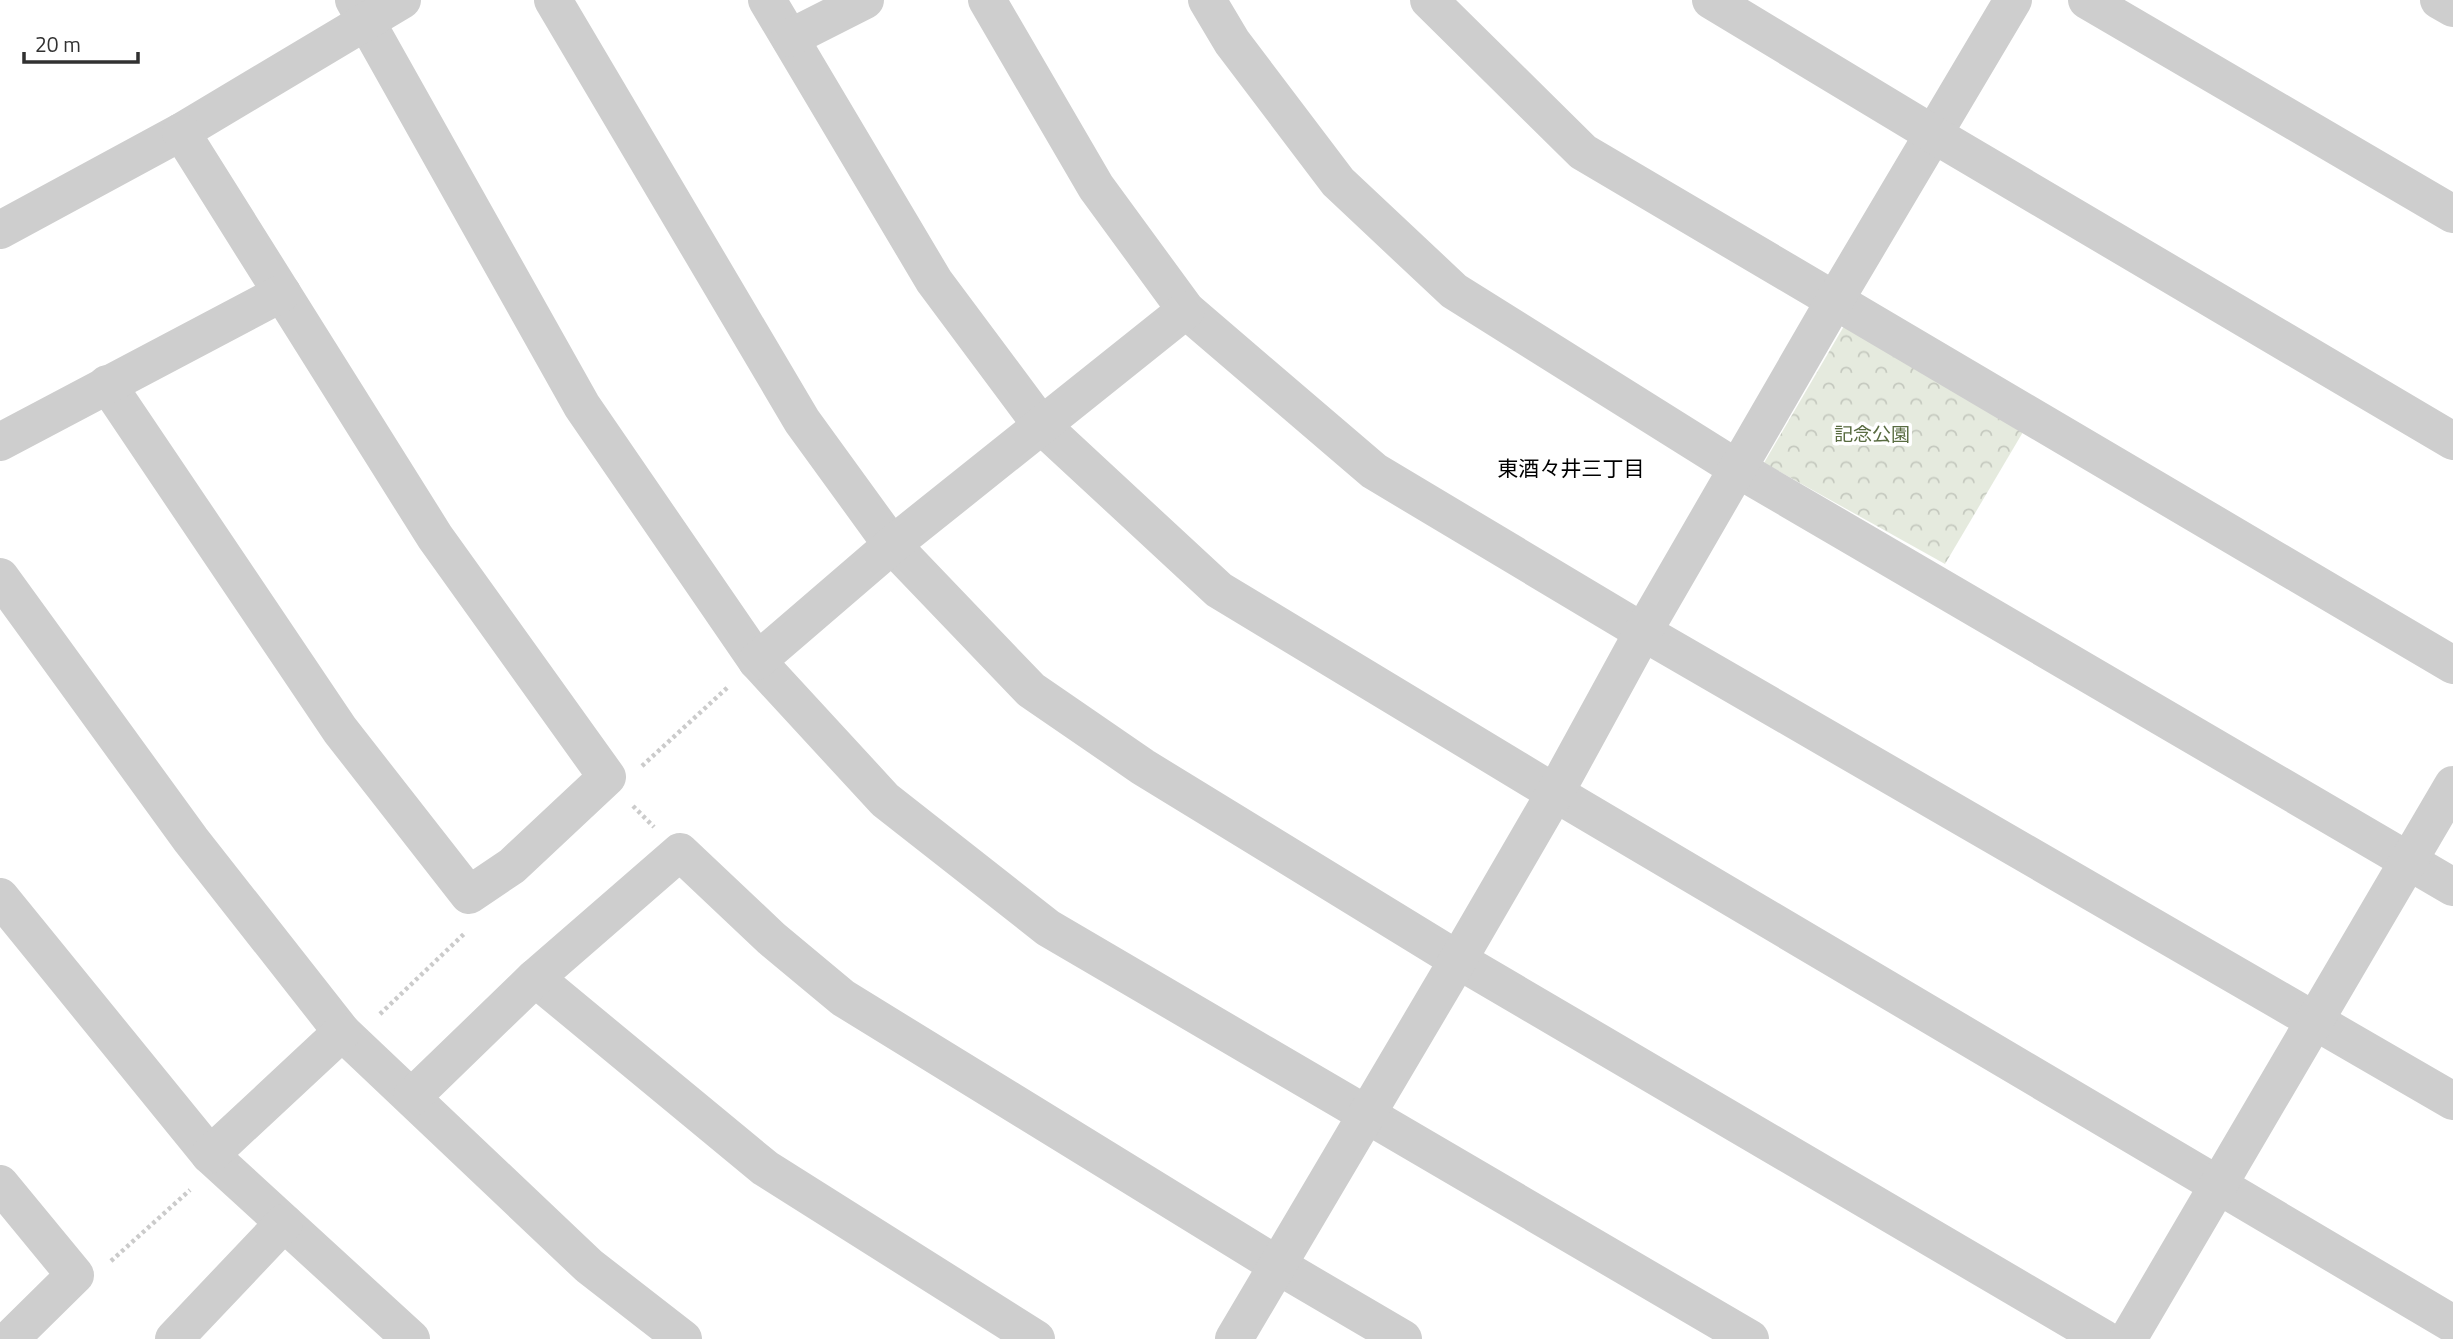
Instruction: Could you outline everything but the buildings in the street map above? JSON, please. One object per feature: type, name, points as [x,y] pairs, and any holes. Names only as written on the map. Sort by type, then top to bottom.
[{"type":"street","points":[[0,230],[180,132],[360,11],[402,0]]},
{"type":"street","points":[[553,0],[802,421],[892,545],[1031,690],[1143,767],[1458,960],[2104,1339]]},
{"type":"street","points":[[767,0],[934,281],[1042,426],[1219,590],[1555,793],[2453,1324]]},
{"type":"street","points":[[790,38],[865,0]]},
{"type":"street","points":[[987,0],[1096,187],[1186,310],[1374,471],[1643,632],[2453,1101]]},
{"type":"street","points":[[1207,0],[1232,42],[1338,182],[1454,291],[1738,469],[2453,887]]},
{"type":"street","points":[[1429,0],[1583,152],[2453,665]]},
{"type":"street","points":[[1711,0],[2453,441]]},
{"type":"street","points":[[1234,1339],[1458,960],[1555,793],[1643,632],[2012,0]]},
{"type":"street","points":[[2087,0],[2453,214]]},
{"type":"street","points":[[2439,0],[2453,8]]},
{"type":"street","points":[[360,11],[582,406],[757,661],[885,800],[1048,928],[1751,1339]]},
{"type":"street","points":[[107,384],[340,730],[468,895],[512,866],[607,777],[435,537],[180,132]]},
{"type":"street","points":[[0,442],[282,293]]},
{"type":"street","points":[[757,661],[892,545],[1186,310]]},
{"type":"street","points":[[0,577],[191,839],[342,1032],[589,1266],[683,1339]]},
{"type":"street","points":[[2128,1339],[2453,785]]},
{"type":"street","points":[[412,1097],[535,978],[680,852],[771,938],[843,998],[1277,1265],[1404,1339]]},
{"type":"street","points":[[0,897],[215,1159],[411,1339]]},
{"type":"street","points":[[535,978],[765,1168],[1036,1339]]},
{"type":"street","points":[[215,1159],[342,1032]]},
{"type":"street","points":[[0,1184],[75,1275],[10,1339]]},
{"type":"street","points":[[174,1339],[284,1223]]},
{"type":"path","points":[[607,777],[616,790],[680,852]]},
{"type":"path","points":[[75,1275],[94,1276],[215,1159]]},
{"type":"green space","name":"記念公園","points":[[1844,326],[2023,432],[1945,564],[1764,463]]},
{"type":"district","name":"東酒々井三丁目","points":[[1571,469]]}]
